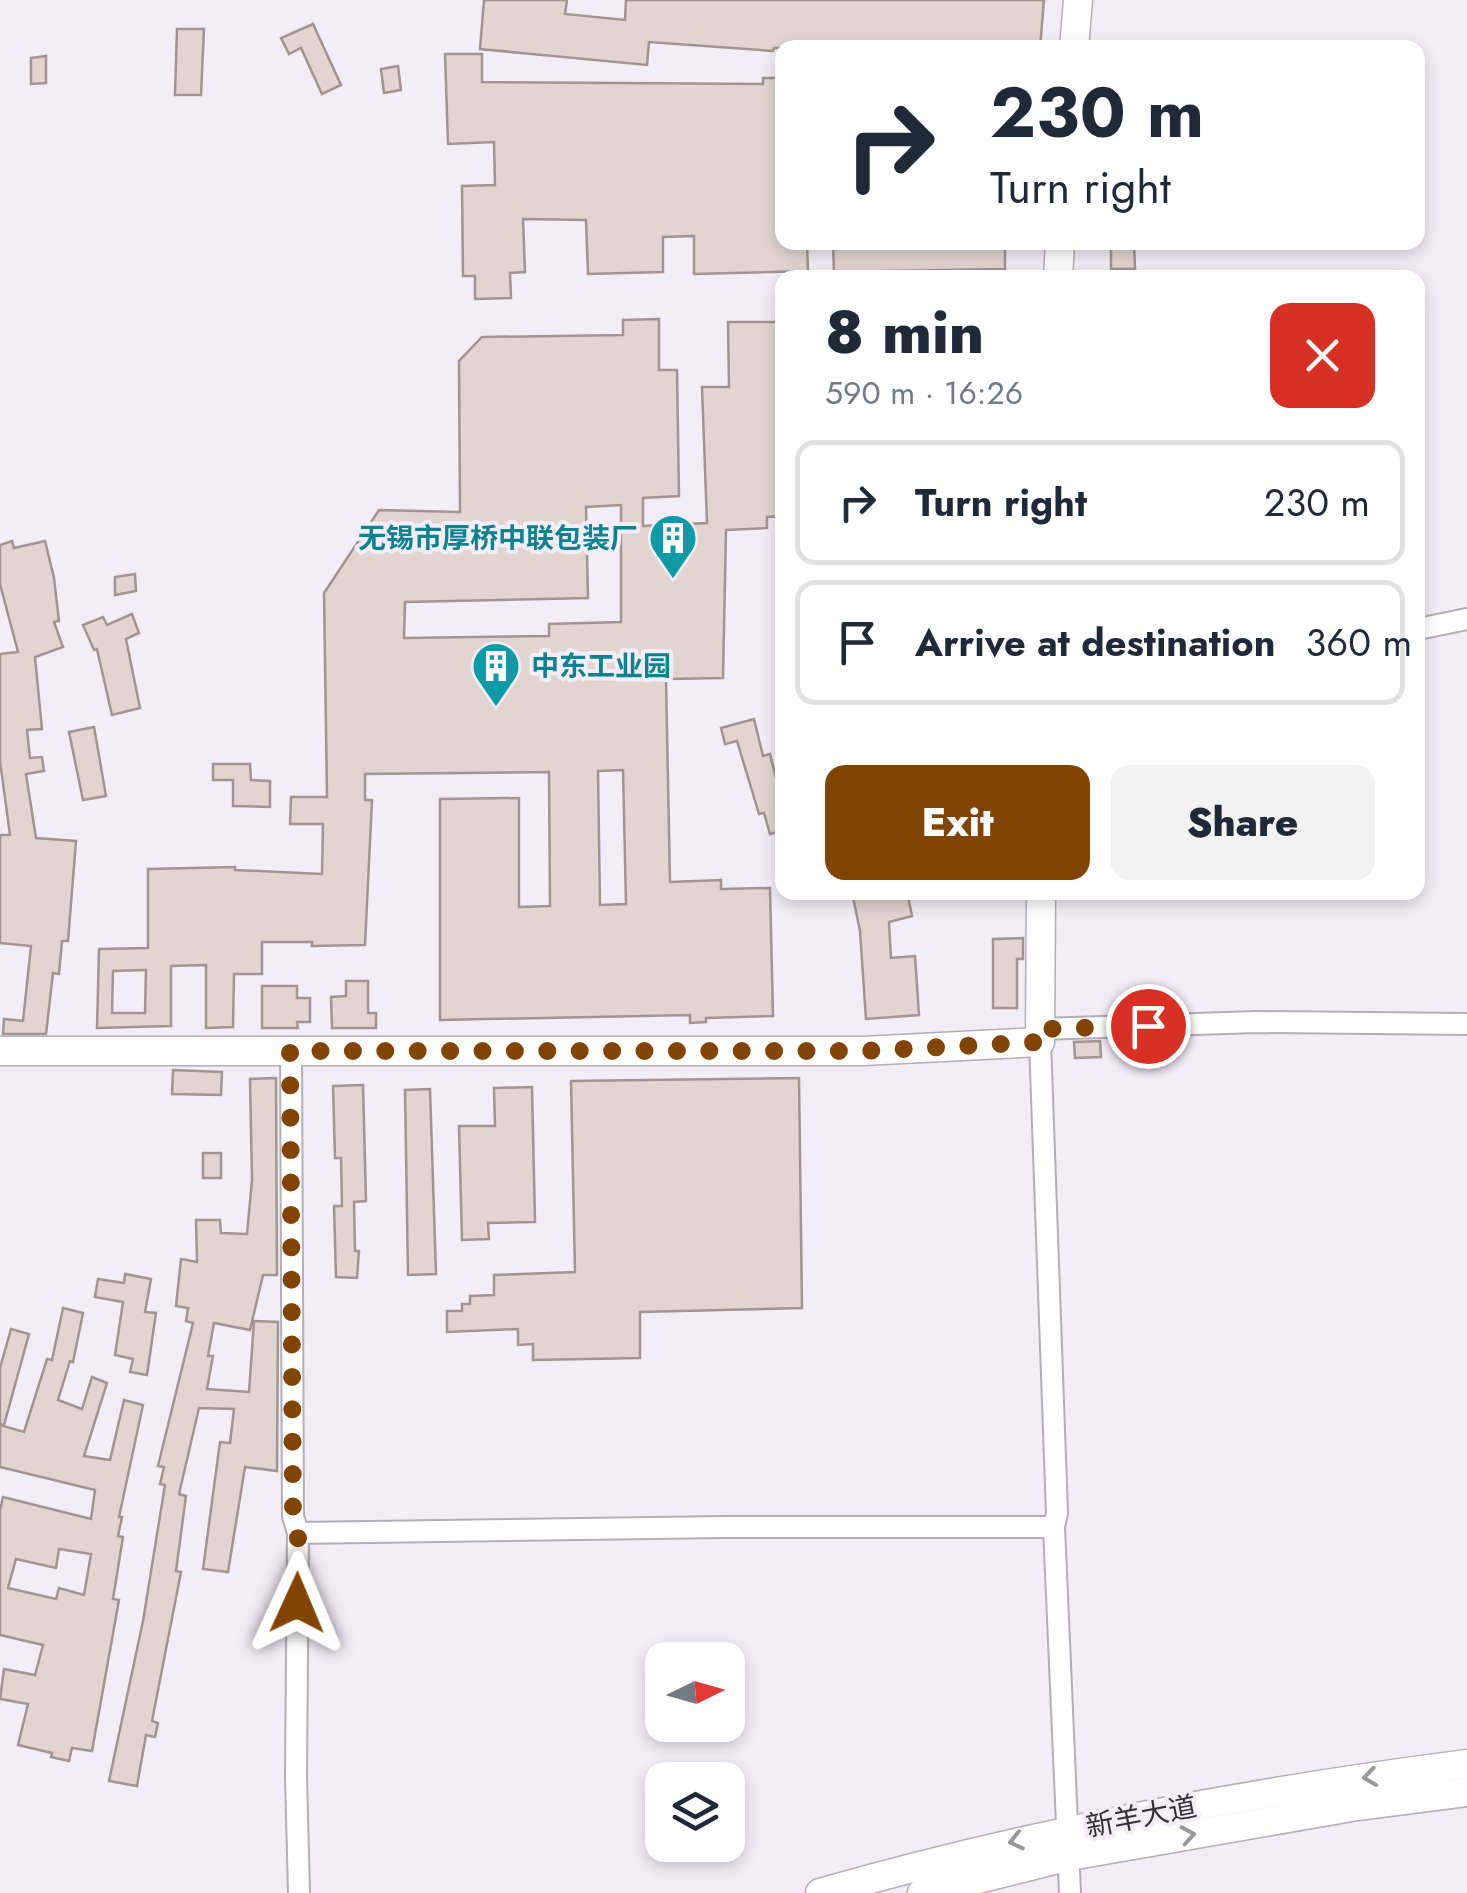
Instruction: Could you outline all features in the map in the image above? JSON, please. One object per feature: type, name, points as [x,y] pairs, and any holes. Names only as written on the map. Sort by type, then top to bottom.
[{"type":"street","points":[[1075,40],[1078,0]]},
{"type":"street","points":[[1425,628],[1467,619]]},
{"type":"street","points":[[1041,900],[1040,1036],[1057,1514],[1054,1527],[1070,1893]]},
{"type":"street","points":[[0,1051],[863,1051],[1257,1022],[1467,1024]]},
{"type":"street","points":[[290,1051],[300,1893]]},
{"type":"street","points":[[298,1534],[1054,1527]]},
{"type":"street","name":"新羊大道","points":[[922,1893],[1070,1842],[1280,1790],[1467,1764]]},
{"type":"street","name":"新羊大道","points":[[820,1893],[926,1863],[1467,1792]]},
{"type":"building","points":[[484,0],[567,0],[565,14],[625,20],[626,0],[1044,0],[1041,40],[775,40],[773,51],[649,42],[647,65],[480,49]]},
{"type":"building","points":[[313,24],[341,85],[322,94],[301,48],[289,54],[281,38]]},
{"type":"building","points":[[177,29],[204,29],[201,95],[175,95]]},
{"type":"building","points":[[445,54],[482,54],[482,82],[763,84],[763,78],[775,78],[775,250],[807,250],[808,270],[694,274],[694,236],[663,237],[663,272],[588,274],[586,220],[523,219],[525,272],[510,273],[511,298],[475,299],[475,276],[463,276],[462,186],[495,185],[494,142],[448,144]]},
{"type":"building","points":[[46,56],[46,83],[31,84],[31,58]]},
{"type":"building","points":[[398,66],[401,90],[384,93],[381,69]]},
{"type":"building","points":[[833,250],[1005,250],[1005,269],[834,270]]},
{"type":"building","points":[[1111,250],[1134,250],[1135,269],[1111,269]]},
{"type":"building","points":[[659,319],[659,370],[677,370],[679,496],[643,498],[643,526],[707,523],[702,387],[729,387],[728,322],[775,322],[775,516],[767,517],[767,528],[726,530],[723,678],[666,679],[670,882],[721,880],[721,889],[770,888],[773,1016],[706,1018],[706,1022],[690,1023],[690,1015],[440,1020],[440,799],[519,798],[519,907],[550,906],[549,772],[365,774],[365,800],[372,800],[365,945],[262,942],[262,974],[234,974],[233,1027],[206,1028],[206,965],[171,966],[171,1026],[97,1028],[99,949],[148,948],[148,869],[235,867],[322,874],[323,824],[290,824],[291,797],[327,797],[324,593],[379,510],[460,512],[459,361],[482,337],[623,335],[623,320]],"holes":[[[621,505],[621,622],[549,624],[549,636],[404,638],[405,602],[588,598],[586,507]],[[623,770],[626,904],[600,905],[598,771]],[[146,970],[145,1013],[112,1013],[113,971]]]},
{"type":"building","points":[[12,541],[14,548],[45,541],[59,621],[54,622],[63,647],[35,657],[42,729],[27,730],[30,758],[42,757],[44,771],[26,774],[36,838],[76,841],[68,941],[62,941],[59,974],[53,973],[46,1034],[3,1034],[4,1019],[23,1021],[31,946],[0,943],[0,835],[10,835],[0,761],[0,654],[18,652],[0,584],[0,545]]},
{"type":"building","points":[[135,574],[136,591],[115,595],[115,577]]},
{"type":"building","points":[[132,614],[139,633],[126,639],[140,708],[112,715],[97,649],[94,650],[83,625],[103,617],[107,625]]},
{"type":"building","points":[[754,719],[763,756],[770,754],[775,774],[775,833],[770,834],[764,813],[759,814],[737,741],[725,744],[721,728]]},
{"type":"building","points":[[94,727],[106,796],[83,800],[69,732]]},
{"type":"building","points":[[213,764],[250,764],[251,780],[270,781],[270,807],[233,806],[233,780],[213,780]]},
{"type":"building","points":[[854,900],[909,900],[912,916],[889,922],[891,958],[915,956],[919,1015],[866,1019],[860,931]]},
{"type":"building","points":[[1023,938],[1023,959],[1017,959],[1017,1008],[993,1008],[993,939]]},
{"type":"building","points":[[346,981],[368,981],[368,1013],[376,1013],[376,1028],[332,1028],[331,997],[346,996]]},
{"type":"building","points":[[262,986],[297,986],[297,998],[310,998],[310,1022],[297,1022],[298,1028],[262,1028]]},
{"type":"building","points":[[1100,1041],[1101,1057],[1075,1058],[1074,1042]]},
{"type":"building","points":[[173,1070],[222,1072],[221,1095],[172,1094]]},
{"type":"building","points":[[276,1078],[277,1275],[263,1275],[250,1330],[214,1323],[207,1389],[249,1392],[254,1321],[278,1322],[277,1471],[245,1467],[228,1572],[203,1569],[220,1442],[230,1443],[234,1409],[199,1408],[179,1494],[186,1496],[176,1571],[181,1572],[152,1721],[158,1723],[155,1737],[146,1735],[137,1786],[109,1781],[143,1621],[165,1485],[160,1484],[164,1467],[158,1466],[193,1323],[186,1321],[188,1308],[176,1306],[181,1259],[197,1262],[196,1220],[220,1220],[221,1233],[247,1234],[252,1180],[250,1079]]},
{"type":"building","points":[[799,1078],[802,1308],[640,1312],[640,1358],[533,1360],[533,1344],[518,1345],[518,1329],[447,1332],[447,1311],[462,1311],[462,1304],[470,1304],[470,1296],[494,1295],[494,1275],[575,1272],[571,1081]]},
{"type":"building","points":[[363,1085],[366,1201],[354,1202],[355,1251],[359,1251],[357,1278],[336,1277],[334,1206],[342,1206],[341,1158],[335,1158],[333,1086]]},
{"type":"building","points":[[532,1087],[535,1222],[488,1223],[489,1239],[462,1240],[459,1126],[495,1126],[494,1088]]},
{"type":"building","points":[[430,1089],[436,1274],[408,1275],[405,1090]]},
{"type":"building","points":[[203,1153],[221,1153],[221,1178],[203,1178]]},
{"type":"building","points":[[125,1274],[151,1279],[145,1312],[156,1313],[147,1375],[130,1372],[133,1359],[115,1355],[123,1302],[95,1297],[98,1279],[124,1283]]},
{"type":"building","points":[[63,1308],[83,1313],[73,1362],[70,1361],[58,1400],[82,1409],[92,1377],[107,1383],[84,1456],[110,1460],[124,1400],[143,1405],[119,1517],[118,1536],[123,1537],[113,1599],[119,1600],[92,1751],[72,1748],[69,1761],[18,1745],[28,1704],[0,1699],[4,1669],[35,1675],[43,1645],[0,1635],[3,1497],[91,1519],[95,1490],[0,1467],[0,1425],[24,1432],[47,1359],[52,1360]],"holes":[[[59,1549],[91,1554],[84,1595],[59,1588],[56,1599],[8,1588],[16,1559],[56,1568]]]},
{"type":"building","points":[[11,1329],[29,1334],[4,1425],[0,1424],[0,1368]]},
{"type":"place","name":"无锡市厚桥中联包装厂","points":[[673,580]]},
{"type":"place","name":"中东工业园","points":[[496,708]]},
{"type":"route","points":[[297,1603],[290,1051],[863,1051],[1040,1042],[1040,1029],[1148,1026]]}]
